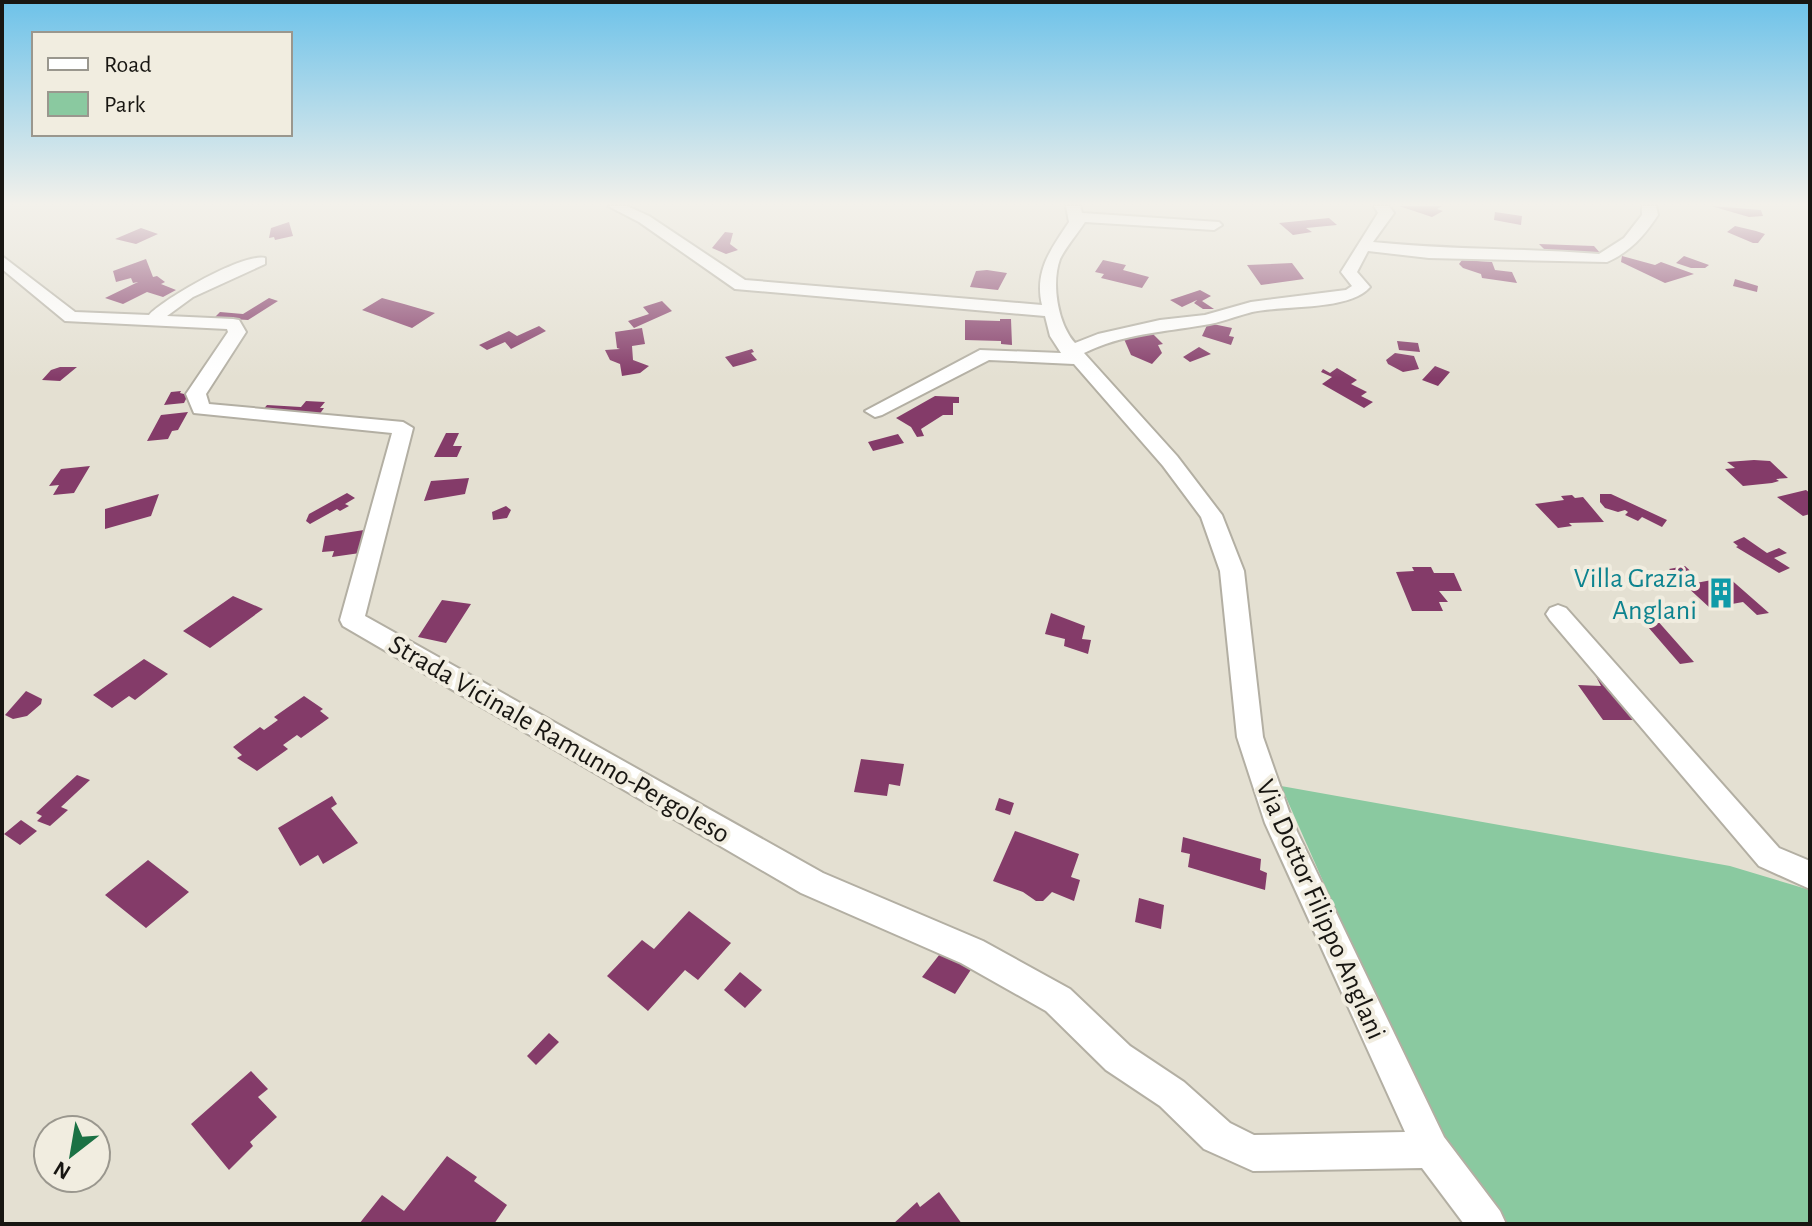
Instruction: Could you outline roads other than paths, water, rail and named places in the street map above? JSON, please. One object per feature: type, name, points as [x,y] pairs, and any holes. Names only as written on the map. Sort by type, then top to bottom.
[{"type":"street","name":"Strada Vicinale Ramunno-Pergoleso","points":[[5,263],[71,317],[233,324],[237,332],[196,394],[201,409],[403,428],[352,620],[812,883],[972,952],[1058,1000],[1118,1058],[1172,1094],[1217,1136],[1229,1142],[1253,1153],[1431,1150]]},
{"type":"street","points":[[153,321],[176,301],[254,263]]},
{"type":"street","points":[[709,263],[741,285],[1053,311]]},
{"type":"street","name":"Via Dottor Filippo Anglani","points":[[1051,263],[1047,289],[1059,336],[1073,356],[1170,461],[1211,515],[1232,571],[1250,737],[1274,809],[1431,1150],[1487,1224]]},
{"type":"street","points":[[875,411],[986,354],[1073,356],[1098,339],[1160,325],[1206,320],[1251,307],[1351,295],[1362,287],[1349,272],[1354,263]]},
{"type":"street","points":[[1558,614],[1769,857],[1810,875]]},
{"type":"place","name":"Villa Grazia Anglani","points":[[1721,593]]}]
